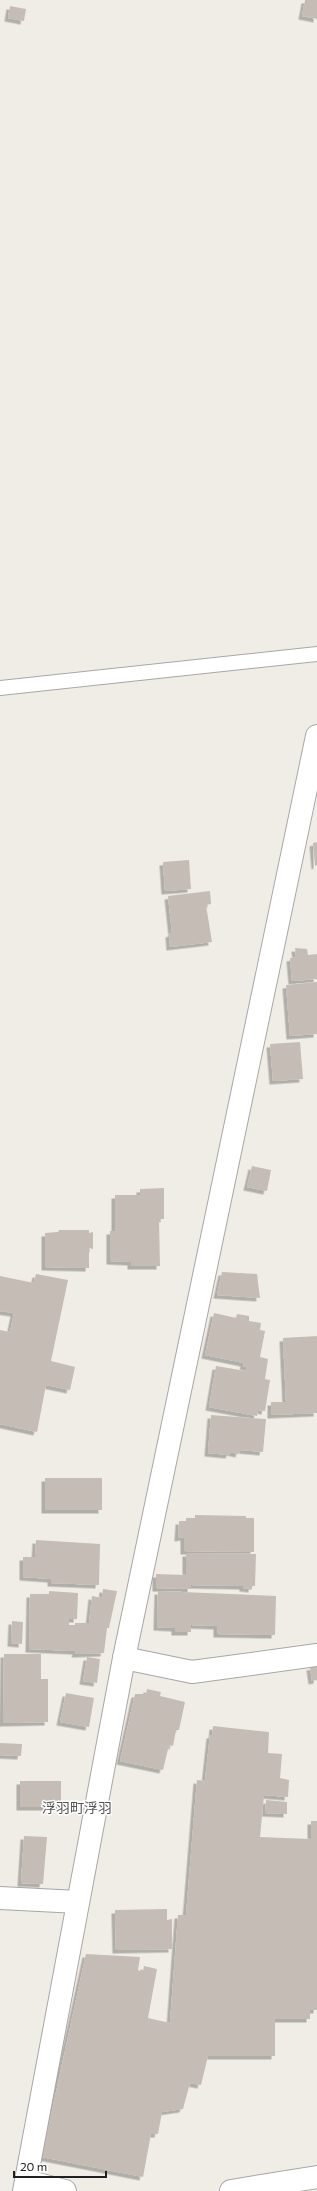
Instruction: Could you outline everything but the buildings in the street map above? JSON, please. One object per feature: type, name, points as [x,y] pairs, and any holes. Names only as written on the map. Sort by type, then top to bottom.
[{"type":"street","points":[[65,2191],[25,2186],[124,1658],[317,736]]},
{"type":"street","points":[[124,1658],[192,1672],[317,1655]]},
{"type":"street","points":[[0,1898],[78,1902]]},
{"type":"street","points":[[231,2191],[317,2177]]},
{"type":"lane","points":[[0,688],[317,654]]},
{"type":"district","name":"浮羽町浮羽","points":[[77,1807]]}]
